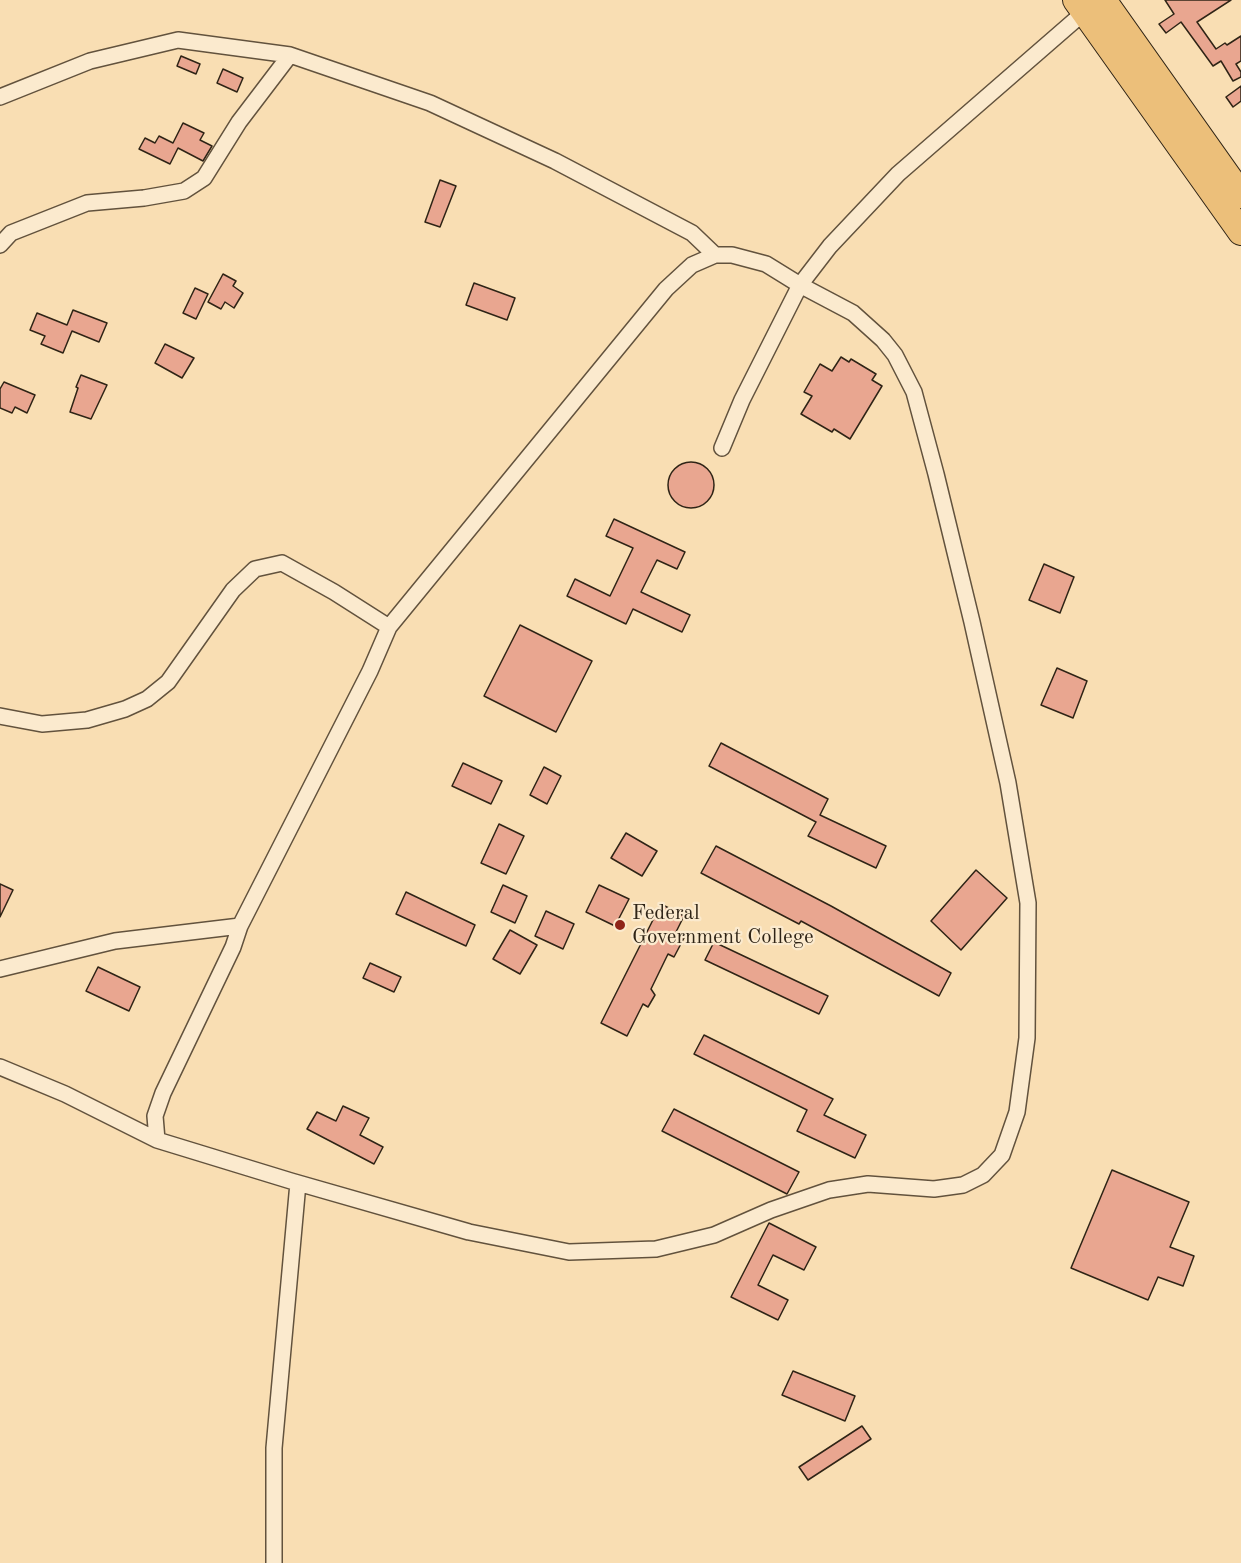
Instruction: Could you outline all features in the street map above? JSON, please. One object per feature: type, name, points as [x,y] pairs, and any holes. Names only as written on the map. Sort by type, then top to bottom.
[{"type":"highway","points":[[1091,3],[1241,195]]},
{"type":"highway","points":[[1091,3],[1241,232]]},
{"type":"street","points":[[722,448],[742,399],[800,285],[830,246],[898,174],[1091,3]]},
{"type":"street","points":[[0,97],[90,61],[178,40],[290,55],[430,102],[555,161],[692,233],[715,255]]},
{"type":"street","points":[[0,245],[11,233],[87,203],[144,198],[184,191],[204,178],[239,122],[290,55]]},
{"type":"street","points":[[0,1067],[65,1094],[157,1140],[469,1232],[569,1252],[656,1249],[714,1235],[771,1210],[829,1190],[868,1185],[933,1189],[963,1185],[983,1175],[1002,1155],[1017,1112],[1027,1038],[1028,903],[1008,783],[972,622],[914,392],[900,364],[883,340],[853,312],[800,285],[766,264],[732,255],[715,255],[692,265],[666,289],[389,627],[370,671],[240,926],[233,947],[163,1093],[155,1116],[157,1140]]},
{"type":"street","points":[[0,716],[42,724],[87,720],[125,709],[147,699],[168,682],[233,590],[255,569],[282,563],[334,592],[389,627]]},
{"type":"street","points":[[0,969],[115,941],[240,926]]},
{"type":"street","points":[[274,1563],[274,1448],[298,1183]]},
{"type":"building","points":[[1165,0],[1231,0],[1197,22],[1216,49],[1241,36],[1241,61],[1236,64],[1241,77],[1233,81],[1221,61],[1213,66],[1181,22],[1166,33],[1159,24],[1174,14]]},
{"type":"building","points":[[181,56],[200,64],[196,74],[177,66]]},
{"type":"building","points":[[223,69],[243,78],[237,92],[217,83]]},
{"type":"building","points":[[1241,86],[1241,101],[1233,107],[1226,97]]},
{"type":"building","points":[[183,123],[204,133],[200,140],[212,146],[203,161],[178,148],[170,164],[139,149],[145,138],[155,143],[159,136],[173,143]]},
{"type":"building","points":[[440,180],[456,186],[440,227],[425,222]]},
{"type":"building","points":[[223,274],[236,281],[233,286],[243,293],[234,308],[225,302],[221,309],[208,302]]},
{"type":"building","points":[[474,283],[515,298],[507,320],[466,305]]},
{"type":"building","points":[[195,288],[208,294],[196,319],[183,313]]},
{"type":"building","points":[[73,310],[107,323],[99,342],[72,331],[63,353],[41,344],[45,336],[30,330],[37,313],[67,325]]},
{"type":"building","points":[[165,344],[194,358],[182,378],[155,363]]},
{"type":"building","points":[[841,357],[849,362],[851,359],[876,374],[872,380],[882,386],[850,439],[834,429],[832,432],[801,414],[812,396],[804,392],[820,364],[832,371]]},
{"type":"building","points":[[81,375],[107,385],[91,419],[70,412]]},
{"type":"building","points":[[4,382],[35,395],[27,413],[15,407],[12,413],[0,408],[0,389]]},
{"type":"building","points":[[691,462],[707,469],[714,485],[707,501],[691,508],[675,501],[668,485],[675,469]]},
{"type":"building","points":[[614,519],[685,552],[677,569],[657,560],[641,592],[690,615],[682,632],[633,609],[626,624],[567,596],[575,579],[610,596],[633,548],[606,536]]},
{"type":"building","points":[[1044,564],[1074,577],[1060,613],[1029,600]]},
{"type":"building","points":[[520,625],[592,661],[556,732],[484,696]]},
{"type":"building","points":[[1057,668],[1087,681],[1073,718],[1041,705]]},
{"type":"building","points":[[721,743],[828,799],[820,815],[886,846],[876,868],[808,836],[816,822],[709,766]]},
{"type":"building","points":[[463,763],[502,781],[491,804],[452,786]]},
{"type":"building","points":[[544,767],[561,776],[547,804],[530,795]]},
{"type":"building","points":[[499,824],[524,836],[506,874],[481,863]]},
{"type":"building","points":[[626,833],[657,851],[642,876],[611,858]]},
{"type":"building","points":[[716,846],[831,906],[951,973],[939,996],[801,921],[799,924],[701,873]]},
{"type":"building","points":[[976,870],[1007,898],[961,950],[931,921]]},
{"type":"building","points":[[0,884],[13,890],[0,917]]},
{"type":"building","points":[[503,885],[527,896],[515,923],[491,912]]},
{"type":"building","points":[[599,885],[629,899],[615,926],[586,912]]},
{"type":"building","points":[[406,892],[475,925],[466,946],[396,914]]},
{"type":"building","points":[[661,904],[684,916],[675,934],[684,938],[674,957],[668,954],[651,989],[655,995],[648,1007],[643,1004],[627,1036],[601,1023]]},
{"type":"building","points":[[546,911],[574,924],[563,949],[535,936]]},
{"type":"building","points":[[510,930],[537,945],[520,974],[493,959]]},
{"type":"building","points":[[714,942],[828,996],[819,1014],[705,960]]},
{"type":"building","points":[[370,963],[401,977],[394,992],[363,978]]},
{"type":"building","points":[[98,967],[140,987],[129,1011],[86,991]]},
{"type":"building","points":[[704,1035],[833,1099],[824,1115],[866,1135],[855,1158],[797,1131],[807,1110],[694,1054]]},
{"type":"building","points":[[343,1106],[369,1118],[360,1135],[383,1147],[374,1164],[307,1129],[317,1112],[336,1121]]},
{"type":"building","points":[[674,1109],[799,1172],[787,1194],[662,1131]]},
{"type":"building","points":[[1112,1170],[1189,1202],[1170,1247],[1194,1256],[1183,1286],[1158,1277],[1148,1300],[1071,1268]]},
{"type":"building","points":[[769,1223],[816,1247],[804,1270],[773,1255],[758,1285],[788,1300],[778,1320],[731,1297]]},
{"type":"building","points":[[793,1371],[855,1396],[845,1421],[782,1395]]},
{"type":"building","points":[[862,1426],[871,1439],[808,1480],[799,1467]]},
{"type":"place","name":"Federal Government College","points":[[620,925]]}]
